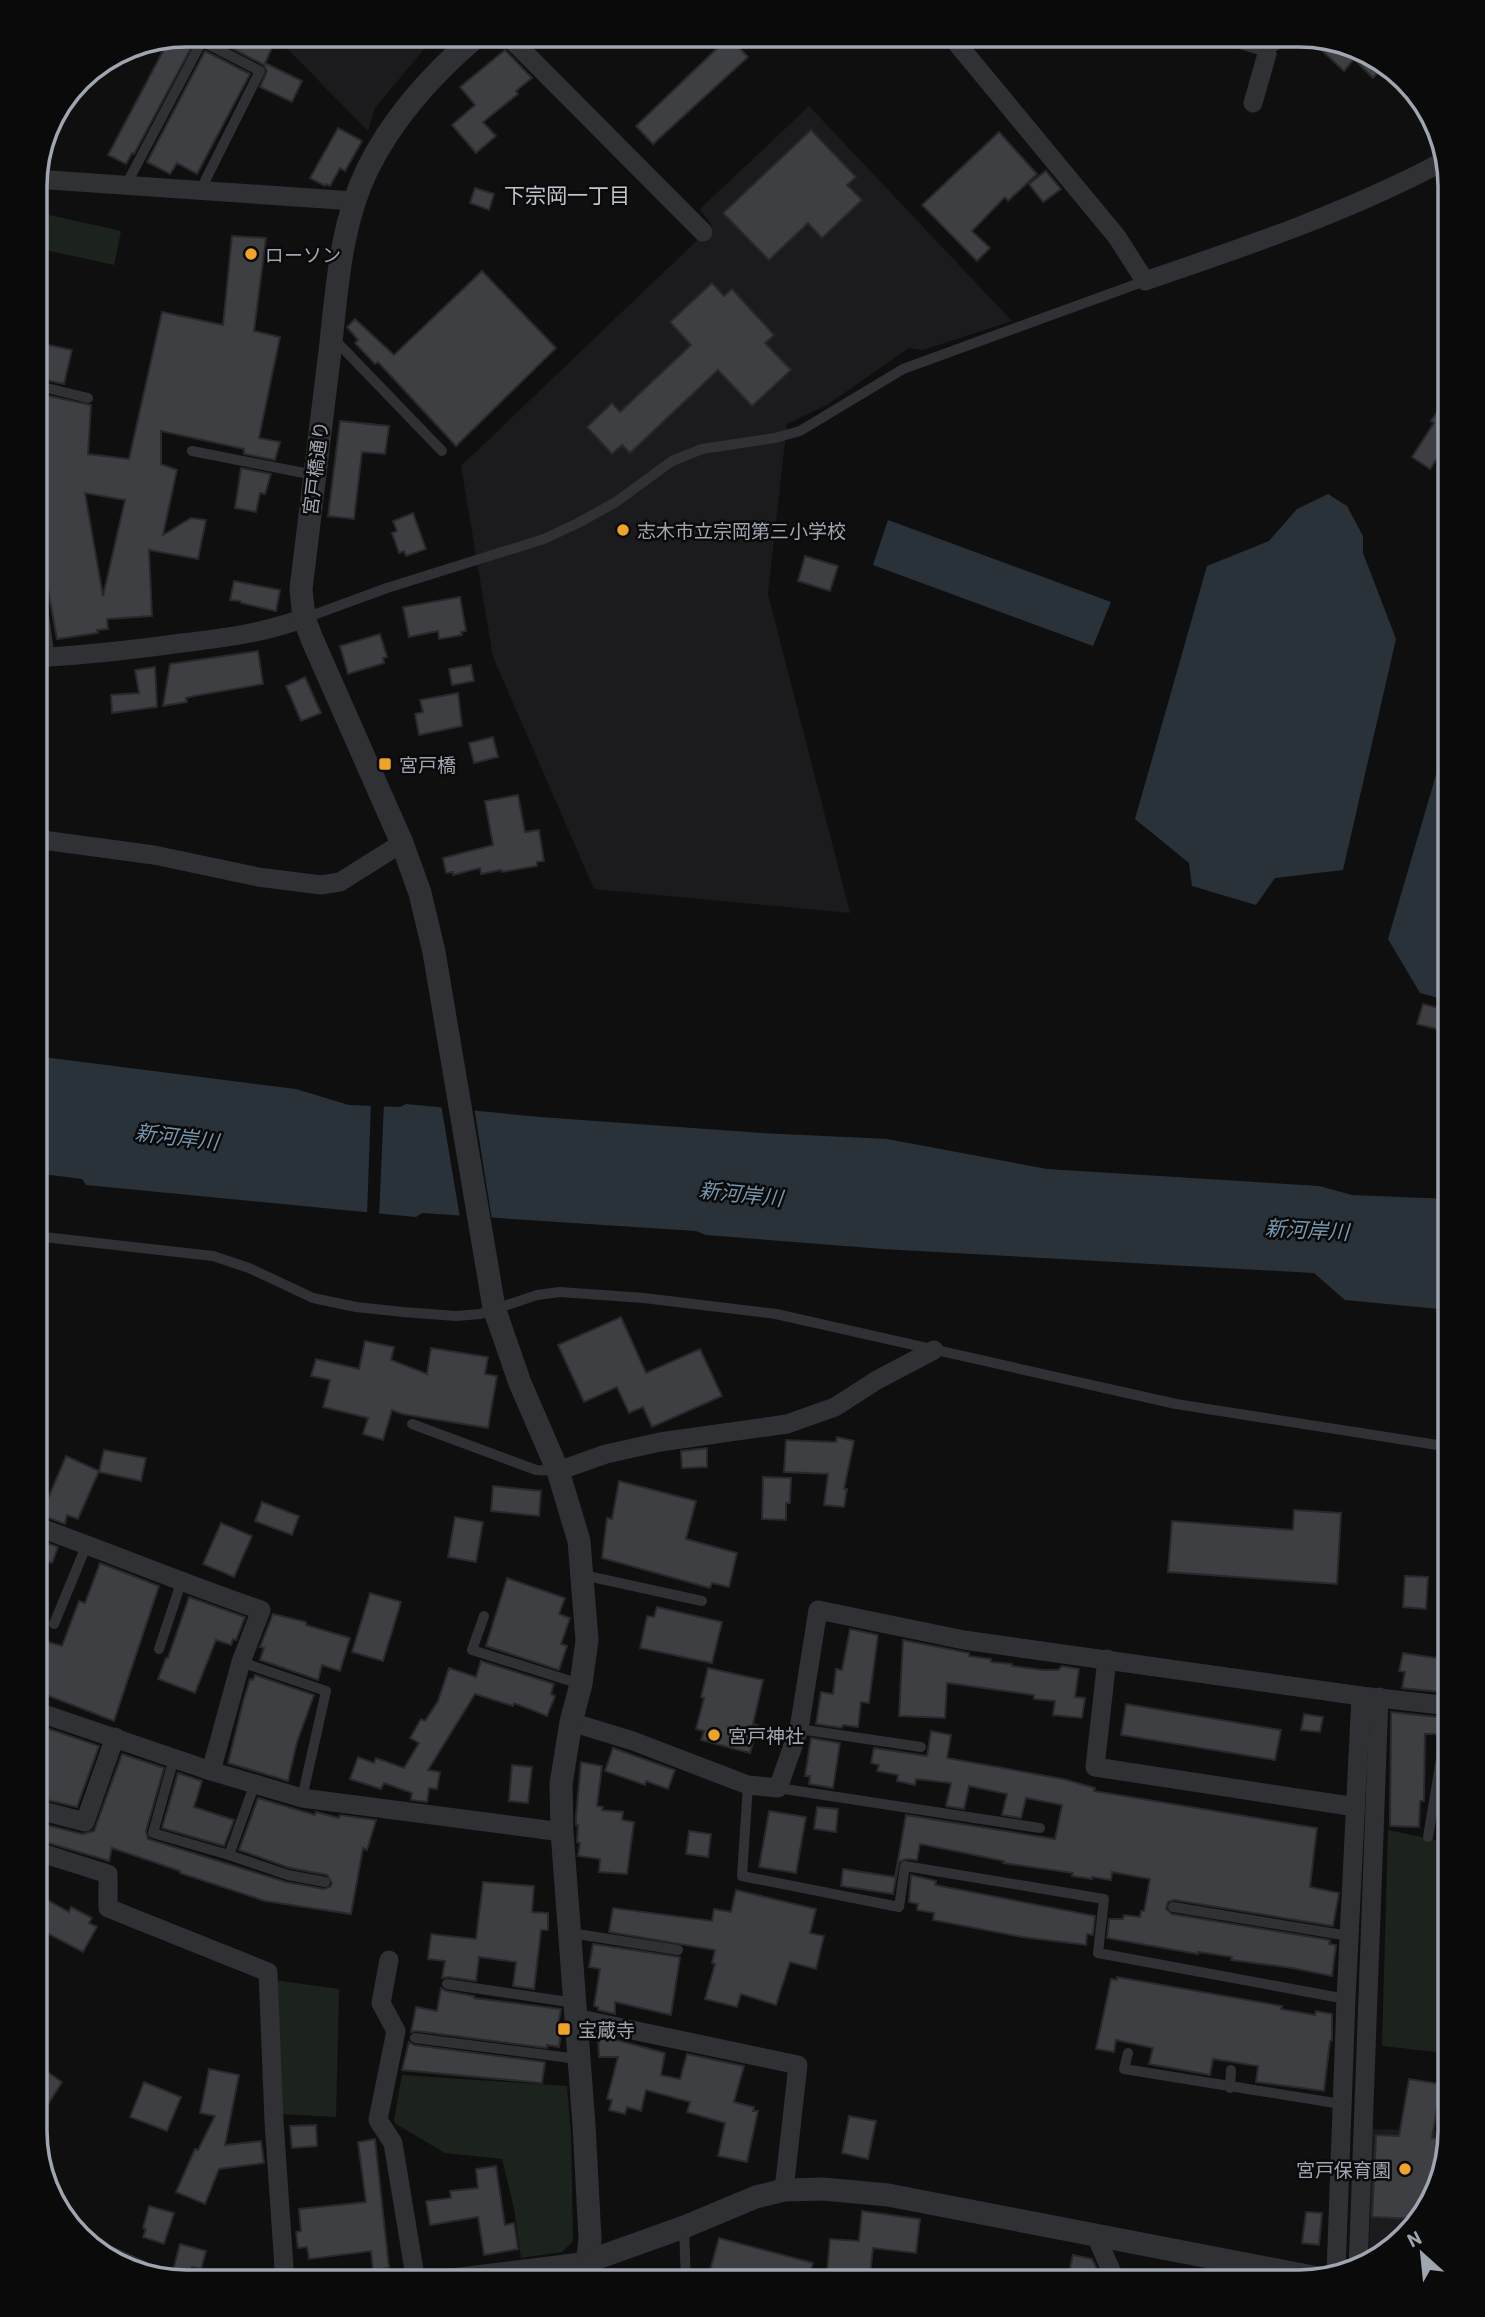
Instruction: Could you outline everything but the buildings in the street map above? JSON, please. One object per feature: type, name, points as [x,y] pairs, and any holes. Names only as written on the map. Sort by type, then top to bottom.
[{"type":"street","name":"宮戸橋通り","points":[[464,48],[423,87],[400,116],[382,143],[354,201],[346,232],[300,589],[304,618],[402,843],[427,921],[494,1308],[520,1383],[558,1471],[573,1516],[583,1575],[587,1640],[561,1784],[590,2239],[587,2269]]},
{"type":"street","points":[[520,48],[703,232]]},
{"type":"street","points":[[961,48],[1117,237],[1146,281],[1322,218],[1389,190],[1436,165]]},
{"type":"street","points":[[1253,103],[1267,54],[1265,48]]},
{"type":"street","points":[[48,180],[354,201]]},
{"type":"street","points":[[48,657],[110,653],[251,634],[279,628],[304,618]]},
{"type":"street","points":[[48,841],[154,855],[258,877],[321,886],[340,882],[402,843]]},
{"type":"street","points":[[558,1471],[606,1454],[660,1442],[787,1424],[835,1407],[877,1380],[934,1350]]},
{"type":"street","points":[[47,1530],[181,1583],[261,1610],[241,1662],[211,1771]]},
{"type":"street","points":[[571,1722],[633,1741],[748,1786],[778,1788],[799,1728],[818,1610],[964,1640],[1438,1705]]},
{"type":"street","points":[[1107,1660],[1095,1767],[1356,1807]]},
{"type":"street","points":[[1336,2264],[1341,2104],[1356,1807],[1370,1697]]},
{"type":"street","points":[[1358,2256],[1370,1697]]},
{"type":"street","points":[[47,1715],[254,1786],[302,1798],[562,1832]]},
{"type":"street","points":[[47,1812],[85,1822],[115,1737]]},
{"type":"street","points":[[47,1855],[108,1874],[108,1908],[268,1972],[284,2269]]},
{"type":"street","points":[[389,1960],[381,2003],[396,2031],[379,2120],[393,2143],[415,2269]]},
{"type":"street","points":[[575,2011],[798,2065],[783,2190]]},
{"type":"street","points":[[593,2269],[757,2197],[783,2190],[823,2189],[888,2196],[1276,2270]]},
{"type":"street","points":[[1096,2236],[1111,2270]]},
{"type":"lane","points":[[126,185],[198,48]]},
{"type":"lane","points":[[201,189],[260,71],[216,48]]},
{"type":"lane","points":[[304,618],[387,588],[544,539],[616,502],[672,461],[702,449],[775,438],[800,431],[903,369],[1146,281]]},
{"type":"lane","points":[[332,336],[442,451]]},
{"type":"lane","points":[[48,388],[88,398]]},
{"type":"lane","points":[[192,452],[314,475]]},
{"type":"lane","points":[[47,1237],[213,1256],[250,1268],[313,1298],[356,1307],[456,1316],[480,1314],[537,1295],[560,1292],[644,1298],[776,1314],[1176,1404],[1438,1445]]},
{"type":"lane","points":[[412,1424],[536,1470],[558,1471]]},
{"type":"lane","points":[[54,1624],[87,1545]]},
{"type":"lane","points":[[583,1575],[702,1601]]},
{"type":"lane","points":[[159,1649],[181,1583]]},
{"type":"lane","points":[[484,1616],[472,1650],[581,1684]]},
{"type":"lane","points":[[241,1662],[326,1691],[302,1798]]},
{"type":"lane","points":[[799,1728],[922,1747]]},
{"type":"lane","points":[[174,1758],[153,1833],[288,1875],[325,1882]]},
{"type":"lane","points":[[1428,1837],[1438,1777]]},
{"type":"lane","points":[[229,1855],[254,1786]]},
{"type":"lane","points":[[748,1786],[741,1876],[899,1907],[905,1866],[1104,1899],[1098,1952],[1346,1999]]},
{"type":"lane","points":[[778,1788],[1040,1828]]},
{"type":"lane","points":[[1173,1907],[1349,1936]]},
{"type":"lane","points":[[570,1933],[678,1950]]},
{"type":"lane","points":[[447,1984],[575,2011]]},
{"type":"lane","points":[[415,2038],[578,2059]]},
{"type":"lane","points":[[1128,2053],[1124,2069],[1341,2104]]},
{"type":"lane","points":[[1230,2088],[1231,2070]]},
{"type":"lane","points":[[684,2227],[686,2269]]},
{"type":"shaded area","points":[[287,48],[425,48],[375,108],[368,131]]},
{"type":"shaded area","name":"志木市立宗岡第三小学校","points":[[809,106],[1012,321],[923,350],[909,348],[827,405],[787,424],[768,594],[850,913],[594,889],[493,657],[461,466],[712,226],[700,209]]},
{"type":"shaded area","points":[[49,215],[121,231],[114,265],[48,251]]},
{"type":"shaded area","points":[[1388,1830],[1438,1840],[1438,2052],[1382,2046]]},
{"type":"shaded area","points":[[274,1980],[339,1989],[336,2117],[282,2114]]},
{"type":"shaded area","points":[[402,2075],[567,2086],[571,2135],[573,2241],[562,2252],[521,2258],[514,2208],[502,2159],[445,2153],[396,2124],[394,2120]]},
{"type":"shaded area","name":"宮戸保育園","points":[[1371,2129],[1438,2131],[1433,2167],[1419,2200],[1406,2219],[1387,2219],[1387,2238],[1369,2250]]},
{"type":"water","points":[[1328,494],[1347,506],[1363,536],[1363,553],[1396,639],[1343,870],[1275,878],[1256,905],[1192,886],[1189,863],[1135,819],[1207,566],[1269,541],[1297,509]]},
{"type":"water","points":[[888,520],[1111,602],[1093,646],[873,565]]},
{"type":"water","points":[[1438,768],[1438,998],[1420,993],[1388,939]]},
{"type":"water","name":"新河岸川","points":[[48,1058],[296,1089],[349,1105],[400,1107],[406,1104],[540,1117],[887,1139],[1047,1169],[1319,1186],[1352,1195],[1438,1199],[1438,1309],[1345,1300],[1314,1273],[883,1249],[706,1235],[696,1231],[422,1213],[416,1217],[86,1185],[82,1179],[47,1175]]},
{"type":"pier","points":[[371,1102],[384,1103],[379,1217],[367,1216]]},
{"type":"pier","points":[[441,1104],[474,1107],[492,1220],[460,1218]]},
{"type":"place","name":"ローソン","points":[[251,254]]},
{"type":"place","name":"志木市立宗岡第三小学校","points":[[623,530]]},
{"type":"place","name":"宮戸橋","points":[[385,764]]},
{"type":"place","name":"宮戸神社","points":[[714,1735]]},
{"type":"place","name":"宝蔵寺","points":[[564,2029]]},
{"type":"place","name":"宮戸保育園","points":[[1405,2169]]},
{"type":"district","name":"下宗岡一丁目","points":[[567,194]]}]
